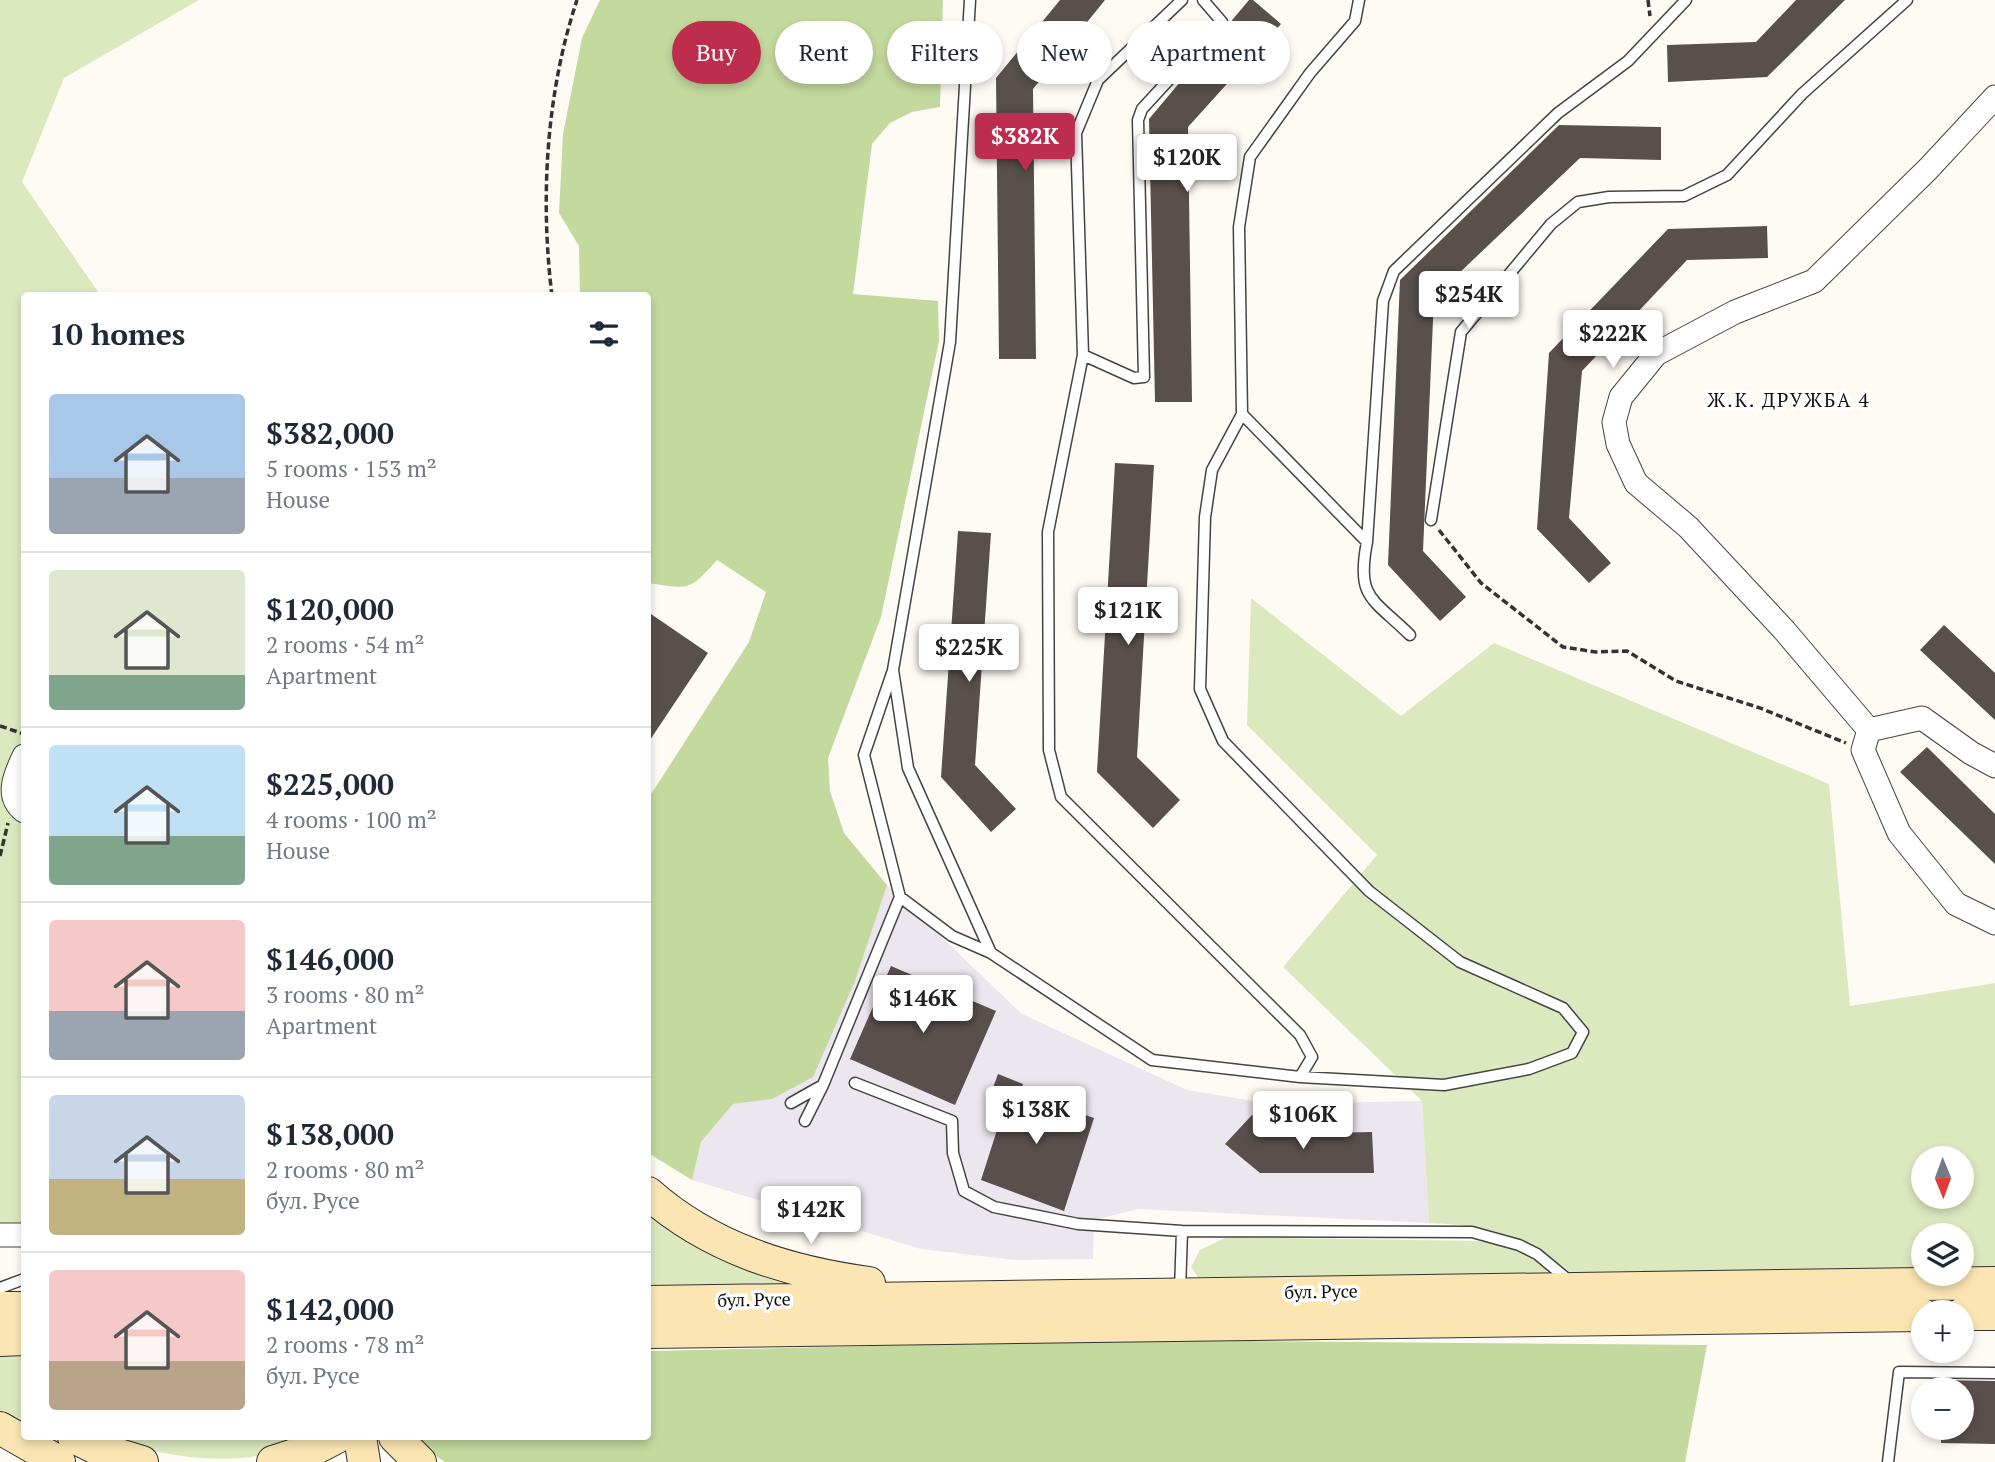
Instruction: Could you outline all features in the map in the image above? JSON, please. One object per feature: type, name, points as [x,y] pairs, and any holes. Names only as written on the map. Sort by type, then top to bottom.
[{"type":"main road","points":[[651,1195],[698,1231],[764,1259],[828,1278],[971,1297]]},
{"type":"main road","name":"бул. Русе","points":[[651,1302],[1995,1283]]},
{"type":"main road","points":[[0,1308],[21,1308]]},
{"type":"main road","points":[[1974,1314],[1995,1314]]},
{"type":"main road","name":"бул. Русе","points":[[651,1332],[1911,1315]]},
{"type":"main road","points":[[0,1340],[21,1339]]},
{"type":"main road","points":[[0,1428],[59,1462]]},
{"type":"main road","points":[[80,1440],[96,1448],[142,1462]]},
{"type":"main road","points":[[273,1462],[331,1440]]},
{"type":"main road","points":[[360,1440],[364,1462]]},
{"type":"main road","points":[[387,1462],[392,1440]]},
{"type":"main road","points":[[396,1440],[420,1462]]},
{"type":"street","points":[[1995,97],[1928,169],[1814,281],[1735,312],[1656,354],[1621,397],[1614,422],[1618,444],[1636,483],[1697,537],[1784,630],[1866,740],[1899,833],[1956,904],[1995,922]]},
{"type":"street","points":[[1866,740],[1922,718],[1971,753],[1995,766]]},
{"type":"street","points":[[21,763],[13,783],[21,809]]},
{"type":"street","points":[[0,1235],[21,1235]]},
{"type":"lane","points":[[805,1121],[823,1084],[900,897],[864,755],[893,670],[950,342],[970,0]]},
{"type":"lane","points":[[1182,0],[1098,80],[1076,132],[1083,355],[1048,532],[1049,750],[1061,797],[1300,1035],[1312,1057],[1300,1076]]},
{"type":"lane","points":[[1083,355],[1134,378],[1144,377],[1138,120],[1142,109],[1222,22],[1203,0]]},
{"type":"lane","points":[[900,897],[952,936],[991,953],[1152,1060],[1300,1076],[1444,1085],[1530,1069],[1572,1053],[1583,1032],[1563,1008],[1460,962],[1369,891],[1223,741],[1199,689],[1205,517],[1212,470],[1241,414],[1239,227],[1250,157],[1310,73],[1355,21],[1359,0]]},
{"type":"lane","points":[[1410,635],[1367,593],[1361,573],[1367,542],[1383,301],[1394,271],[1558,114],[1628,61],[1686,0]]},
{"type":"lane","points":[[1431,520],[1461,332],[1551,223],[1578,202],[1609,197],[1684,197],[1727,175],[1802,94],[1907,0]]},
{"type":"lane","points":[[1241,414],[1367,542]]},
{"type":"lane","points":[[893,670],[908,768],[991,953]]},
{"type":"lane","points":[[855,1083],[952,1121],[953,1153],[964,1191],[994,1208],[1077,1224],[1182,1231],[1472,1232],[1502,1238],[1537,1254],[1576,1288]]},
{"type":"lane","points":[[791,1103],[823,1084]]},
{"type":"lane","points":[[1180,1294],[1182,1231]]},
{"type":"lane","points":[[0,1288],[21,1280]]},
{"type":"lane","points":[[1888,1462],[1899,1372],[1995,1373]]},
{"type":"path","points":[[551,292],[546,257],[548,168],[562,46],[578,0]]},
{"type":"path","points":[[1431,520],[1481,583],[1563,647],[1596,652],[1627,651],[1676,681],[1866,740]]},
{"type":"path","points":[[0,726],[21,733]]},
{"type":"path","points":[[0,856],[7,824],[21,809]]},
{"type":"shaded area","points":[[887,885],[1022,1014],[1187,1090],[1271,1104],[1422,1101],[1429,1223],[1138,1209],[1094,1220],[1093,1259],[1015,1260],[921,1249],[692,1180],[701,1142],[733,1104],[772,1099],[855,981]]},
{"type":"green space","points":[[0,0],[199,0],[64,78],[22,182],[98,292],[21,292],[21,1234],[0,1242]]},
{"type":"green space","points":[[600,0],[943,0],[942,21],[887,21],[887,84],[941,84],[940,107],[912,112],[890,123],[872,144],[853,294],[938,301],[939,341],[881,617],[828,758],[830,791],[844,833],[887,885],[855,981],[813,1077],[772,1099],[733,1104],[701,1142],[692,1180],[651,1155],[651,794],[749,642],[766,592],[717,560],[700,578],[687,586],[651,583],[651,292],[580,292],[579,246],[559,213],[563,134],[582,38]]},
{"type":"green space","points":[[1251,598],[1401,716],[1494,643],[1829,784],[1850,1006],[1995,983],[1995,1273],[1974,1274],[1974,1223],[1911,1223],[1911,1274],[1577,1277],[1540,1252],[1508,1236],[1474,1227],[1429,1223],[1422,1101],[1283,967],[1377,855],[1247,725]]},
{"type":"green space","points":[[651,1206],[817,1285],[651,1290]]},
{"type":"green space","points":[[1227,1237],[1477,1241],[1522,1252],[1546,1266],[1547,1271],[1544,1275],[1200,1280],[1191,1267],[1200,1250]]},
{"type":"green space","points":[[1138,1340],[1707,1345],[1685,1462],[445,1462],[412,1440],[651,1440],[651,1351]]},
{"type":"green space","points":[[0,1348],[21,1348],[21,1431],[0,1418]]},
{"type":"green space","points":[[97,1440],[315,1440],[262,1455],[222,1459],[169,1454]]},
{"type":"building","points":[[1060,0],[1105,0],[1088,21],[1043,21]]},
{"type":"building","points":[[1249,0],[1253,0],[1278,21],[1231,21]]},
{"type":"building","points":[[1796,0],[1845,0],[1767,77],[1668,82],[1667,45],[1756,42]]},
{"type":"building","points":[[1017,52],[1017,84],[1037,84],[1033,89],[1036,359],[999,359],[996,84],[1003,84],[1003,69]]},
{"type":"building","points":[[1178,84],[1227,84],[1188,127],[1192,402],[1155,402],[1149,119]]},
{"type":"building","points":[[1559,125],[1661,127],[1661,160],[1580,158],[1434,297],[1423,551],[1466,597],[1440,621],[1388,565],[1400,280]]},
{"type":"building","points":[[1767,226],[1768,258],[1687,260],[1582,371],[1569,518],[1611,563],[1589,583],[1537,529],[1549,353],[1668,229]]},
{"type":"building","points":[[1115,463],[1154,465],[1137,757],[1180,800],[1153,828],[1097,772]]},
{"type":"building","points":[[958,531],[991,533],[975,765],[1016,809],[991,832],[941,777]]},
{"type":"building","points":[[651,614],[708,653],[651,738]]},
{"type":"building","points":[[1944,625],[1995,673],[1995,720],[1920,650]]},
{"type":"building","points":[[1927,747],[1995,814],[1995,864],[1900,772]]},
{"type":"building","points":[[891,966],[996,1011],[955,1105],[850,1059]]},
{"type":"building","points":[[998,1074],[1023,1084],[1021,1093],[1094,1118],[1064,1211],[981,1180],[1006,1102],[990,1096]]},
{"type":"building","points":[[1252,1115],[1279,1134],[1372,1132],[1374,1173],[1260,1173],[1225,1144]]},
{"type":"building","points":[[1974,1381],[1995,1381],[1995,1444],[1941,1443],[1941,1440],[1974,1440]]},
{"type":"district","name":"Ж.К. ДРУЖБА 4","points":[[1789,400]]}]
